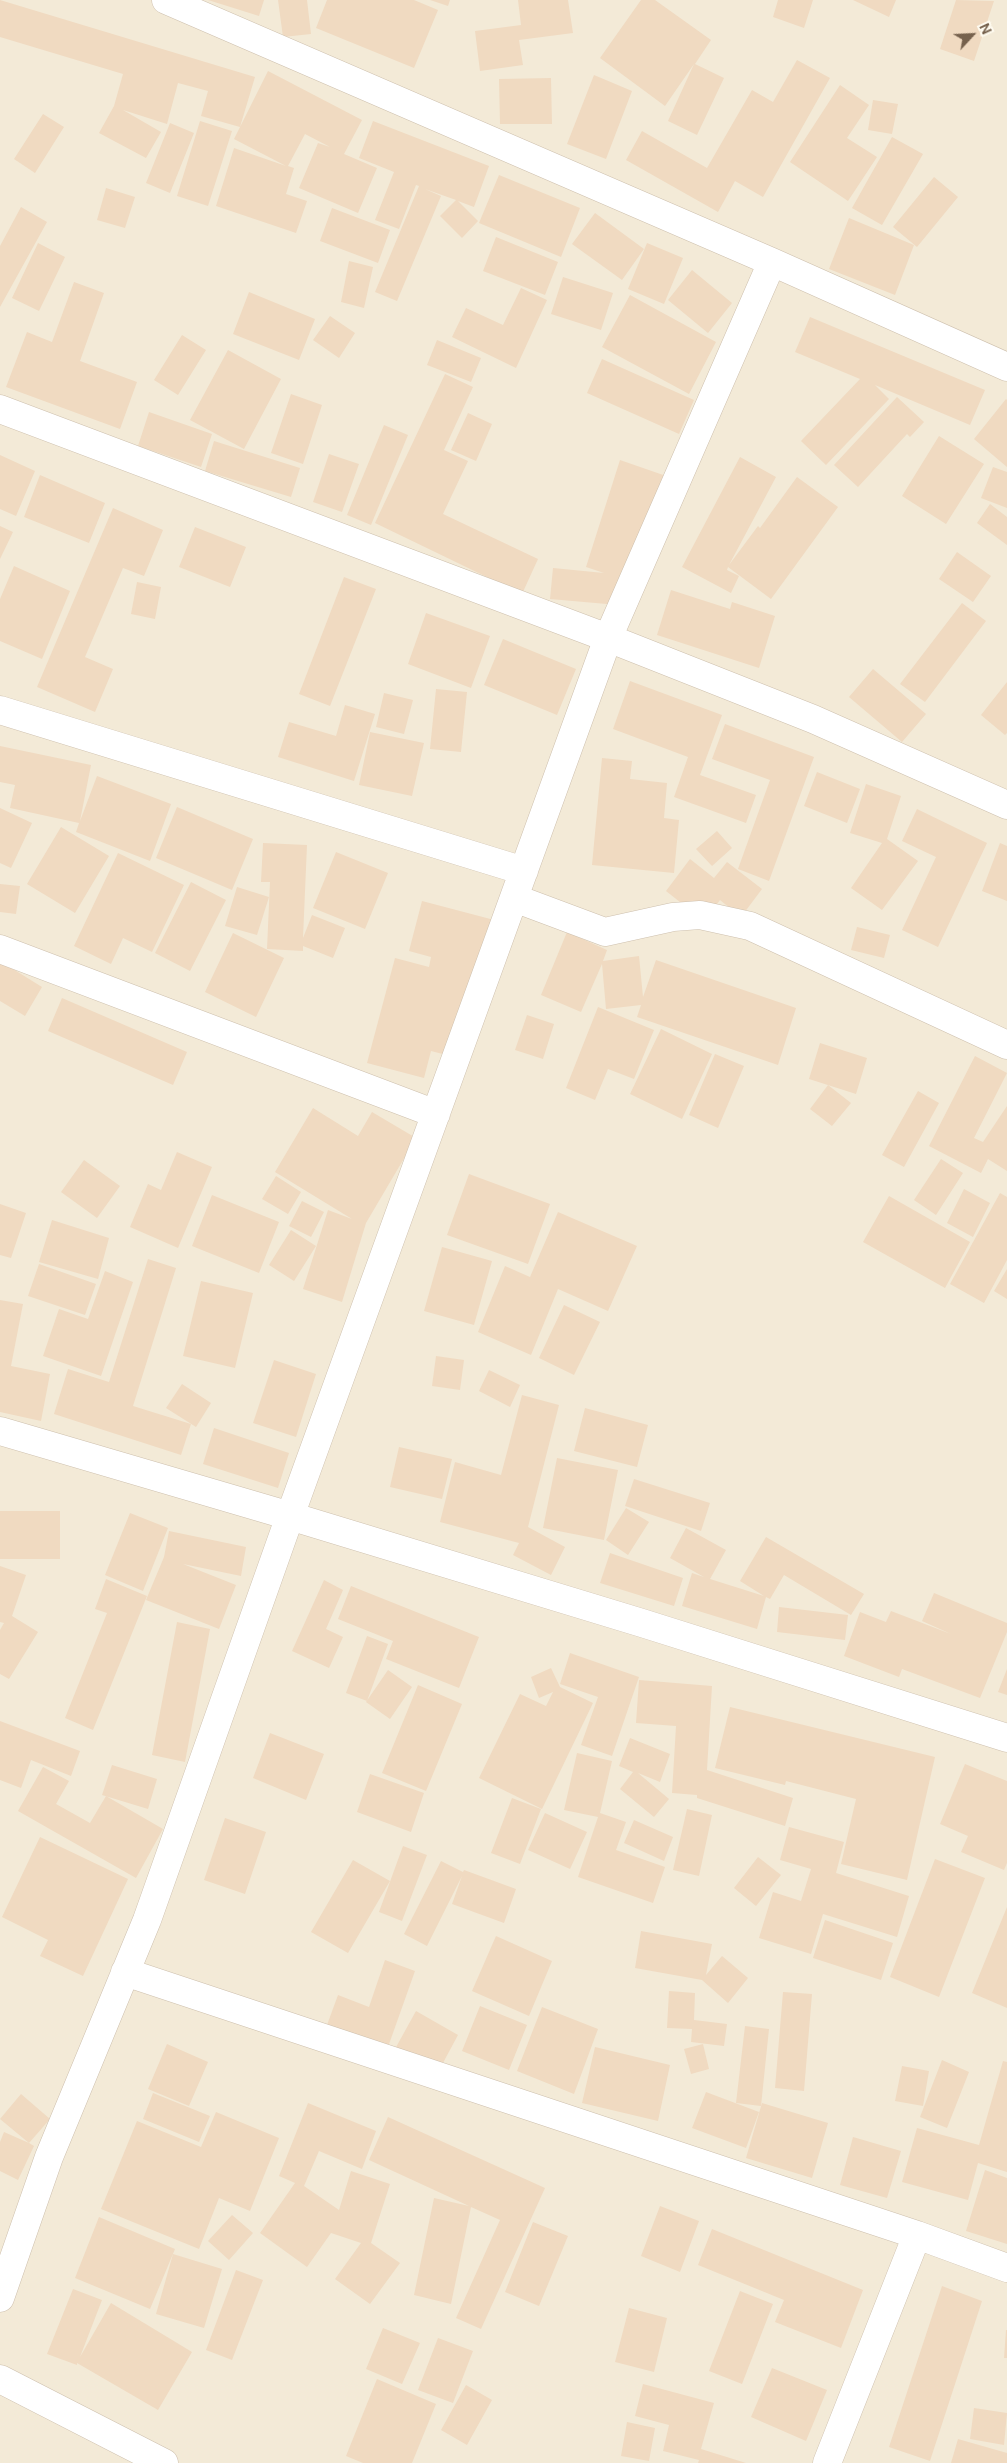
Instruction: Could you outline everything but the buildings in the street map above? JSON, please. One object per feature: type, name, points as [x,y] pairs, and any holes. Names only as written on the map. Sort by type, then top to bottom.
[{"type":"street","points":[[166,0],[772,262],[1007,367]]},
{"type":"street","points":[[0,2298],[8,2247],[48,2157],[147,1920],[290,1516],[608,638],[772,262]]},
{"type":"street","points":[[0,410],[608,638],[813,719],[1007,805]]},
{"type":"street","points":[[0,710],[524,872]]},
{"type":"street","points":[[514,898],[605,932],[673,916],[700,915],[750,926],[1007,1045]]},
{"type":"street","points":[[0,949],[436,1114]]},
{"type":"street","points":[[0,1431],[290,1516],[642,1623],[1007,1738]]},
{"type":"street","points":[[125,1972],[917,2235],[1007,2268]]},
{"type":"street","points":[[827,2463],[917,2235]]},
{"type":"street","points":[[0,2379],[164,2463]]},
{"type":"shaded area","points":[[0,0],[1007,0],[1007,2463],[0,2463]]}]
